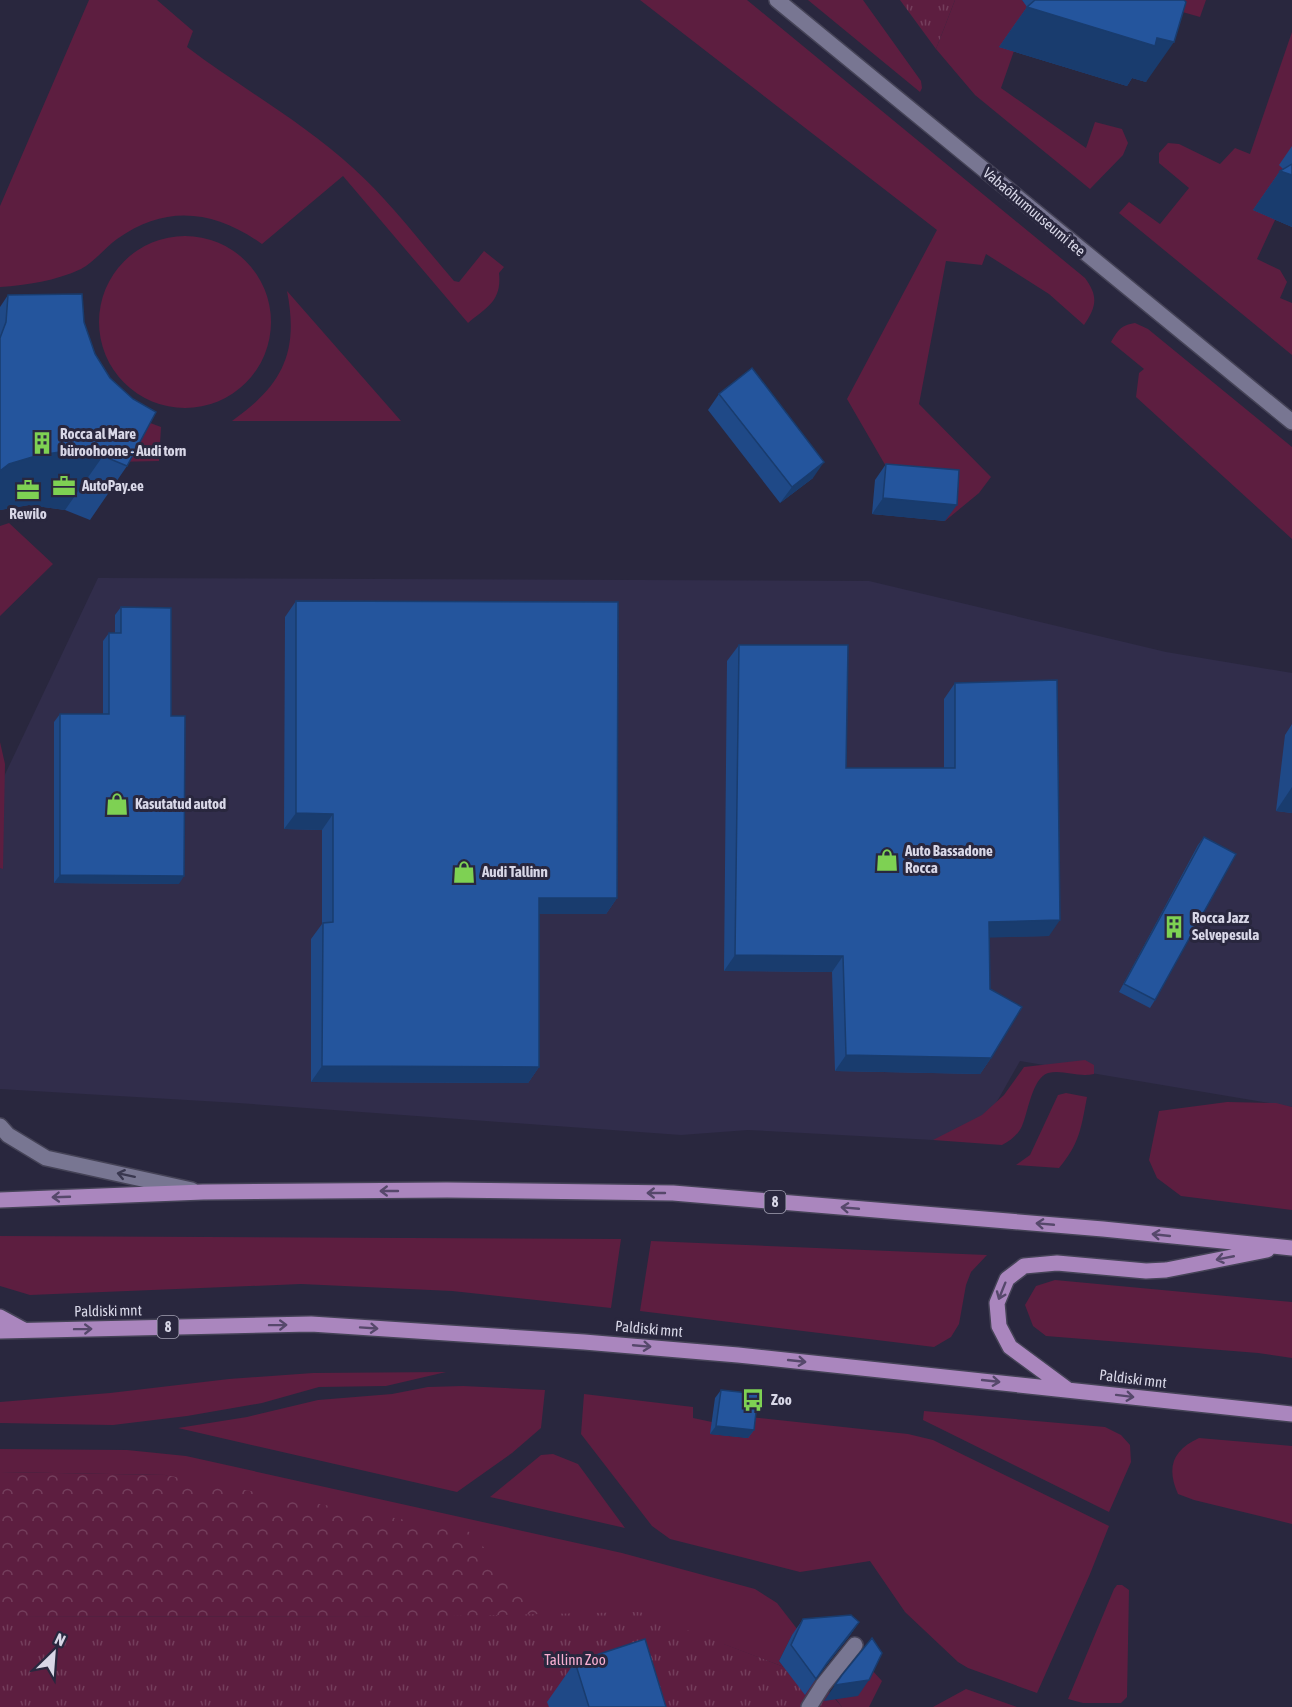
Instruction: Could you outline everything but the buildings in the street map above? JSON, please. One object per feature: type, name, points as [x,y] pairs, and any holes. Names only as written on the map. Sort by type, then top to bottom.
[{"type":"main road","name":"8","points":[[0,1200],[203,1192],[447,1190],[673,1193],[1103,1229],[1287,1247]]},
{"type":"main road","points":[[1067,1389],[1010,1347],[999,1326],[997,1302],[1007,1279],[1024,1266],[1057,1263],[1146,1271],[1167,1270],[1287,1247]]},
{"type":"main road","points":[[0,1317],[24,1330]]},
{"type":"main road","name":"Paldiski mnt","points":[[0,1331],[310,1324],[623,1345],[1292,1414]]},
{"type":"street","name":"Vabaõhumuuseumi tee","points":[[777,0],[1292,422]]},
{"type":"street","points":[[0,1126],[8,1135],[46,1158],[203,1192]]},
{"type":"street","points":[[809,1707],[823,1685],[855,1645]]},
{"type":"shaded area","points":[[98,578],[869,581],[1166,652],[1292,673],[1292,1107],[1020,1061],[975,1140],[933,1140],[748,1130],[681,1135],[238,1103],[0,1089],[0,785]]},
{"type":"green space","points":[[89,0],[157,0],[193,31],[187,47],[334,151],[393,208],[454,281],[459,282],[484,251],[504,267],[499,273],[496,297],[487,308],[468,323],[343,176],[262,244],[226,224],[208,218],[172,216],[135,228],[117,239],[81,269],[41,282],[0,287],[0,206]]},
{"type":"green space","points":[[640,0],[747,0],[1085,278],[1094,296],[1094,302],[1084,325],[1049,294],[986,254],[982,265],[946,261],[919,404],[991,477],[979,493],[945,521],[948,486],[895,482],[847,399],[937,230]]},
{"type":"green space","points":[[808,0],[863,0],[921,81],[920,92]]},
{"type":"green space","points":[[900,0],[955,0],[936,49]]},
{"type":"green space","points":[[955,0],[1022,0],[1029,8],[1001,88],[1086,148],[1095,122],[1122,129],[1128,143],[1123,155],[1090,189],[975,95],[936,49]]},
{"type":"green space","points":[[1182,0],[1206,0],[1200,17],[1179,11]]},
{"type":"green space","points":[[1292,32],[1290,178],[1275,220],[1257,259],[1280,270],[1287,282],[1280,298],[1292,303],[1292,355],[1119,213],[1129,202],[1160,224],[1189,188],[1159,163],[1159,153],[1168,143],[1179,144],[1220,164],[1235,148],[1250,154]]},
{"type":"green space","points":[[185,236],[218,243],[246,261],[264,289],[271,322],[264,355],[246,383],[218,401],[185,408],[152,401],[124,383],[106,355],[99,322],[106,289],[124,261],[152,243]]},
{"type":"green space","points":[[287,291],[401,421],[232,421],[264,394],[283,365],[291,332]]},
{"type":"green space","points":[[1135,323],[1148,329],[1292,447],[1292,539],[1136,397],[1139,373],[1144,369],[1111,342],[1120,329]]},
{"type":"green space","points":[[137,418],[161,427],[159,461],[112,462]]},
{"type":"green space","points":[[9,523],[53,564],[0,616],[0,526]]},
{"type":"green space","points":[[0,742],[5,764],[3,869],[0,868]]},
{"type":"green space","points":[[1085,1060],[1094,1065],[1094,1074],[1054,1072],[1043,1076],[1034,1089],[1020,1129],[1008,1142],[1002,1145],[933,1140],[982,1115],[1004,1095],[1024,1067]]},
{"type":"green space","points":[[1066,1093],[1087,1097],[1079,1135],[1066,1159],[1059,1168],[1016,1165],[1030,1155],[1058,1095]]},
{"type":"green space","points":[[1227,1102],[1276,1103],[1292,1107],[1292,1210],[1181,1196],[1157,1178],[1149,1160],[1159,1111]]},
{"type":"green space","points":[[0,1236],[621,1239],[611,1308],[452,1291],[301,1284],[30,1295],[0,1286]]},
{"type":"green space","points":[[651,1241],[987,1255],[971,1272],[966,1285],[959,1324],[951,1337],[934,1347],[640,1311]]},
{"type":"green space","points":[[1055,1280],[1292,1302],[1292,1358],[1258,1353],[1046,1336],[1033,1326],[1025,1305],[1036,1286]]},
{"type":"green space","points":[[446,1372],[386,1386],[319,1387],[262,1403],[187,1416],[113,1425],[0,1423],[0,1402],[313,1373]]},
{"type":"green space","points":[[463,1386],[545,1390],[541,1428],[512,1453],[457,1492],[178,1428],[247,1417],[318,1400],[392,1394],[428,1387]]},
{"type":"green space","points":[[584,1394],[693,1407],[693,1418],[712,1422],[711,1434],[748,1438],[750,1417],[908,1434],[933,1440],[1109,1526],[1037,1693],[968,1668],[958,1662],[905,1612],[870,1561],[800,1572],[670,1539],[652,1526],[581,1434]]},
{"type":"green space","points":[[924,1411],[1105,1427],[1121,1435],[1130,1445],[1131,1462],[1109,1512],[923,1420]]},
{"type":"green space","points":[[1199,1438],[1292,1446],[1292,1524],[1178,1494],[1173,1476],[1174,1460],[1183,1448]]},
{"type":"green space","points":[[0,1449],[127,1450],[186,1456],[622,1553],[755,1589],[777,1603],[801,1634],[792,1635],[779,1661],[784,1667],[723,1644],[713,1678],[165,1475],[0,1472]]},
{"type":"green space","points":[[553,1454],[578,1464],[625,1528],[490,1497],[541,1455]]},
{"type":"green space","points":[[0,1472],[165,1475],[470,1532],[564,1636],[421,1707],[401,1617],[0,1616]]},
{"type":"green space","points":[[1117,1585],[1122,1585],[1129,1590],[1127,1697],[1121,1703],[1083,1703],[1068,1699],[1114,1589]]},
{"type":"green space","name":"Tallinn Zoo","points":[[640,1612],[784,1667],[823,1685],[842,1707],[0,1707],[0,1616],[402,1617]]},
{"type":"green space","points":[[871,1669],[882,1681],[869,1707],[842,1707],[836,1699]]},
{"type":"green space","points":[[966,1689],[1017,1707],[933,1707]]},
{"type":"place","name":"Rocca al Mare büroohoone - Audi torn","points":[[42,443]]},
{"type":"place","name":"AutoPay.ee","points":[[64,486]]},
{"type":"place","name":"Rewilo","points":[[28,490]]},
{"type":"place","name":"Kasutatud autod","points":[[117,804]]},
{"type":"place","name":"Auto Bassadone Rocca","points":[[887,860]]},
{"type":"place","name":"Audi Tallinn","points":[[464,872]]},
{"type":"place","name":"Rocca Jazz Selvepesula","points":[[1174,927]]},
{"type":"place","name":"Zoo","points":[[753,1400]]}]
